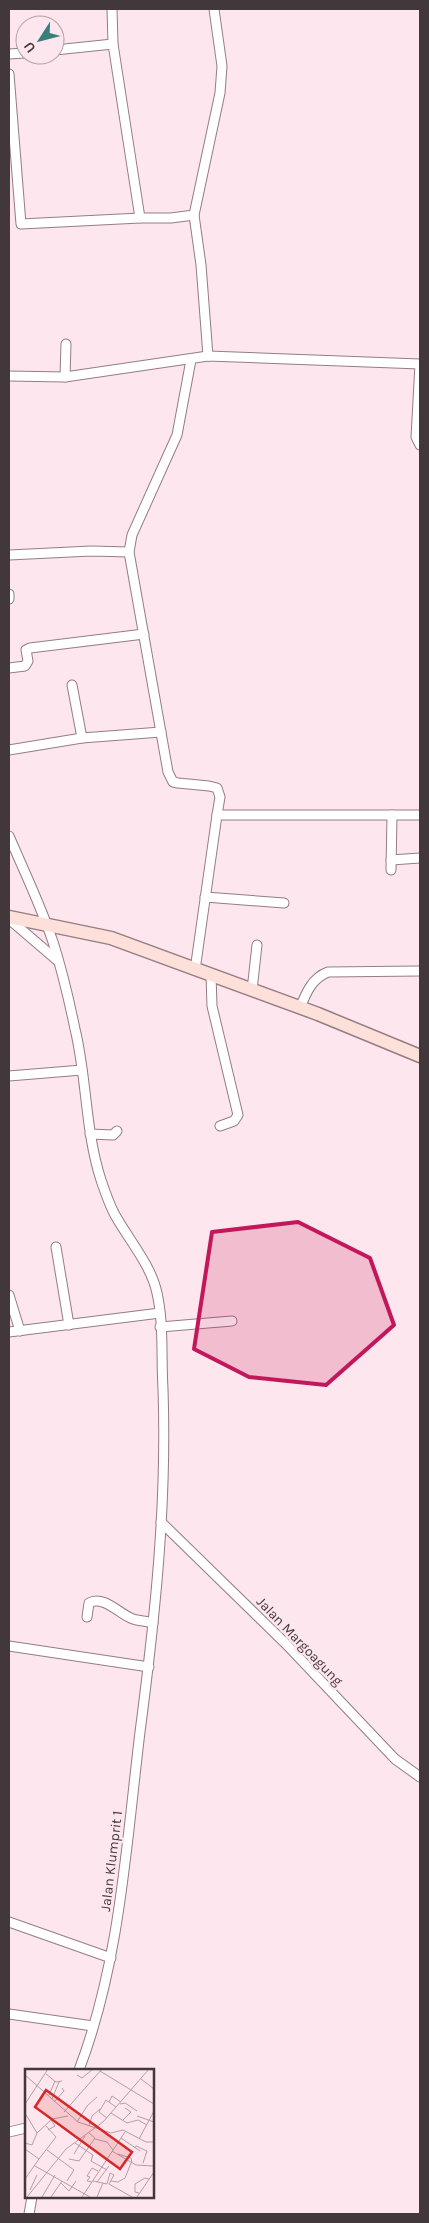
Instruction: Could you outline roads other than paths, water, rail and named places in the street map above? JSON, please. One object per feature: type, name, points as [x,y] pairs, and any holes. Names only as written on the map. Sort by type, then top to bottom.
[{"type":"street","points":[[112,9],[113,44],[140,218]]},
{"type":"street","points":[[208,356],[201,265],[194,215],[220,93],[222,66],[214,9]]},
{"type":"street","points":[[65,49],[113,44]]},
{"type":"street","points":[[9,74],[21,224],[171,218],[194,215]]},
{"type":"street","points":[[65,377],[66,344]]},
{"type":"street","points":[[9,376],[65,377],[208,356],[420,364],[416,436],[420,445]]},
{"type":"street","points":[[191,360],[177,435],[132,535],[129,552],[170,778],[178,784],[216,788],[220,797],[195,970]]},
{"type":"street","points":[[9,556],[91,551],[129,552]]},
{"type":"street","points":[[9,668],[26,666],[28,660],[26,650],[30,648],[144,634]]},
{"type":"street","points":[[72,686],[82,738]]},
{"type":"street","points":[[9,750],[82,738],[161,732]]},
{"type":"street","points":[[217,815],[420,815]]},
{"type":"street","points":[[390,870],[392,815]]},
{"type":"street","name":"Jalan Klumprit 1","points":[[9,836],[46,923],[58,961],[76,1031],[90,1134],[98,1171],[108,1200],[151,1275],[157,1292],[160,1313],[164,1441],[162,1522],[149,1667],[130,1830],[111,1958],[79,2069]]},
{"type":"street","points":[[391,860],[420,858]]},
{"type":"street","points":[[206,897],[284,903]]},
{"type":"street","points":[[9,918],[46,923],[111,938],[300,1008],[420,1056]]},
{"type":"street","points":[[9,918],[58,961]]},
{"type":"street","points":[[252,990],[258,945]]},
{"type":"street","points":[[300,1008],[308,988],[319,977],[328,972],[420,971]]},
{"type":"street","points":[[211,976],[212,1006],[238,1115],[234,1121],[220,1126]]},
{"type":"street","points":[[9,1076],[82,1070]]},
{"type":"street","points":[[90,1134],[113,1135],[118,1131]]},
{"type":"street","points":[[56,1247],[69,1325]]},
{"type":"street","points":[[9,1295],[20,1331]]},
{"type":"street","points":[[9,1332],[160,1313]]},
{"type":"street","points":[[160,1327],[232,1321]]},
{"type":"street","name":"Jalan Margoagung","points":[[162,1522],[286,1644],[395,1759],[420,1777]]},
{"type":"street","points":[[87,1617],[89,1604],[94,1600],[102,1602],[133,1618],[153,1623]]},
{"type":"street","points":[[9,1646],[149,1667]]},
{"type":"street","points":[[9,1922],[111,1958]]},
{"type":"street","points":[[9,2014],[93,2026]]},
{"type":"street","points":[[9,2132],[25,2128]]},
{"type":"street","points":[[29,2214],[32,2198]]}]
